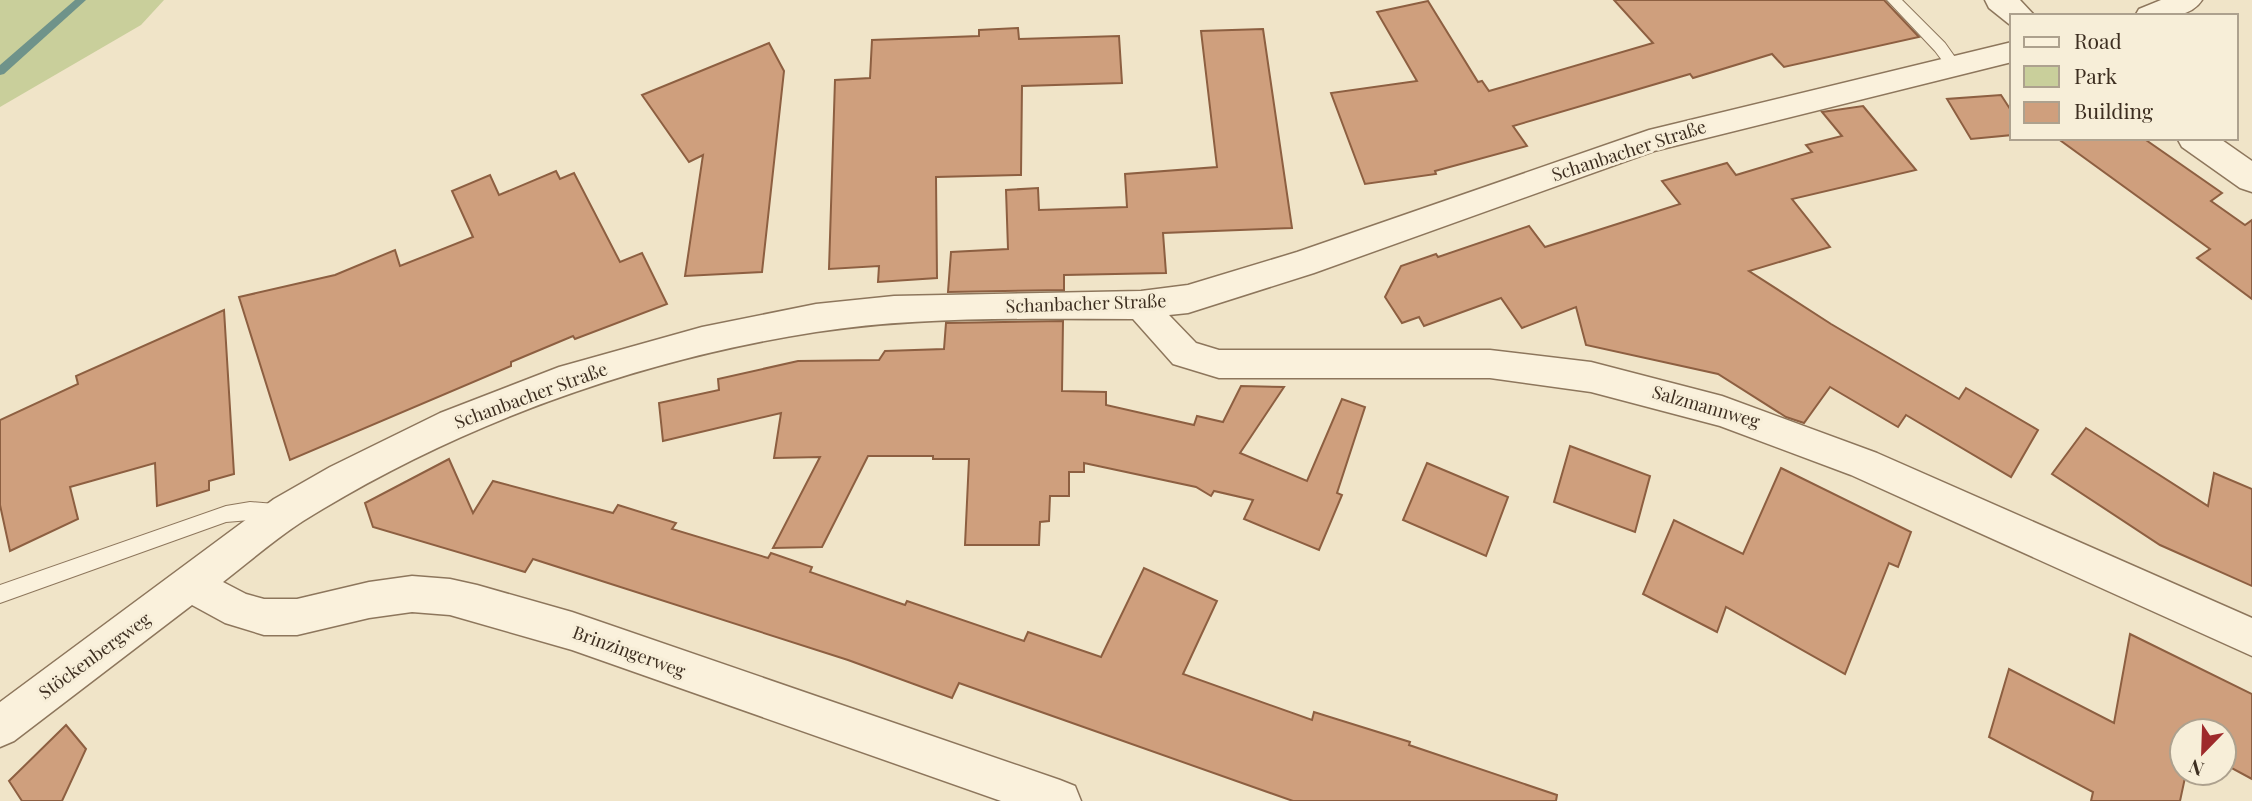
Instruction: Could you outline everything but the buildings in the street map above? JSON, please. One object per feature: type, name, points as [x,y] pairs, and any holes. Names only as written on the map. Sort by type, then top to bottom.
[{"type":"street","points":[[2000,0],[2018,14]]},
{"type":"street","points":[[2154,14],[2188,0]]},
{"type":"street","name":"Schanbacher Straße","points":[[191,585],[287,510],[343,478],[505,401],[572,378],[702,341],[789,322],[853,313],[991,306],[1141,305],[1188,299],[1258,278],[1648,141],[2010,52]]},
{"type":"street","points":[[2197,140],[2252,179]]},
{"type":"street","name":"Salzmannweg","points":[[1141,305],[1185,354],[1219,364],[1490,364],[1591,377],[1722,411],[1780,430],[1864,464],[2252,637]]},
{"type":"street","name":"Stöckenbergweg","points":[[0,727],[191,585]]},
{"type":"street","name":"Brinzingerweg","points":[[191,585],[239,610],[264,618],[297,617],[369,600],[412,594],[450,597],[477,603],[572,631],[1060,801]]},
{"type":"lane","points":[[1894,0],[1955,66]]},
{"type":"lane","name":"Schanbacher Straße","points":[[0,594],[226,514],[250,510],[287,510]]},
{"type":"green space","points":[[0,0],[164,0],[141,25],[0,107]]},
{"type":"waterway","points":[[0,71],[81,0]]}]
